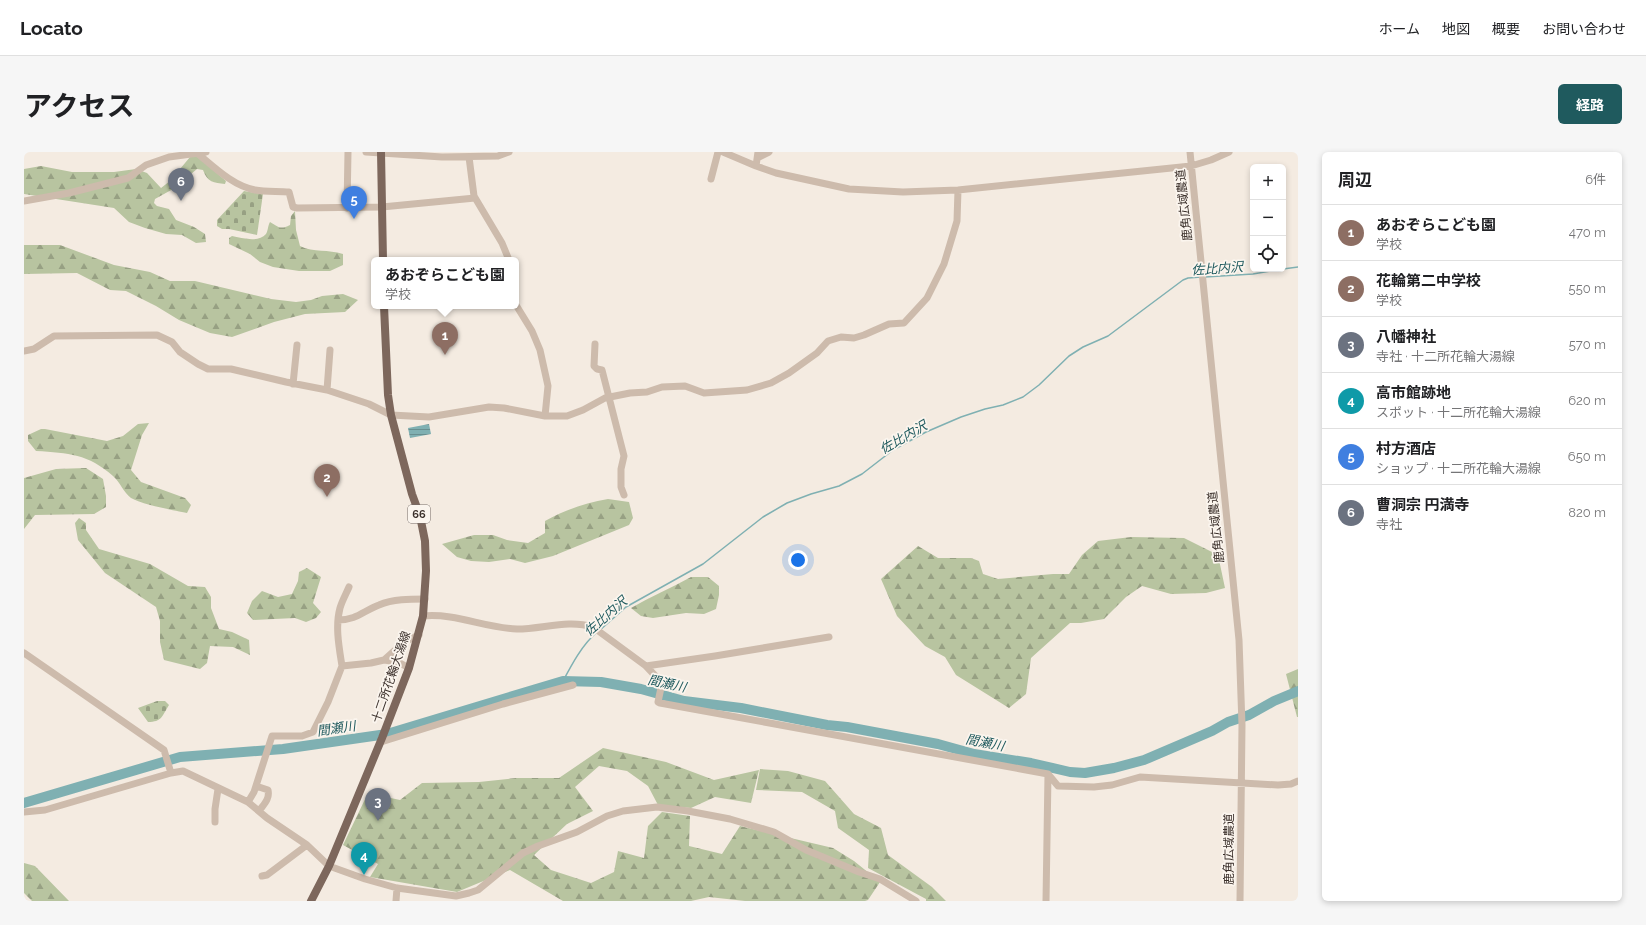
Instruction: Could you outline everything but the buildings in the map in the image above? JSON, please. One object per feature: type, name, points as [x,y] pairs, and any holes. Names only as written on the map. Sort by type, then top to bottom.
[{"type":"main road","points":[[381,153],[383,257]]},
{"type":"main road","name":"十二所花輪大湯線","points":[[311,901],[330,866],[382,740],[409,668],[423,616],[426,571],[425,541],[420,516],[412,494],[391,415],[388,395],[384,309]]},
{"type":"street","points":[[24,201],[69,193],[128,178],[146,165],[169,157],[206,152]]},
{"type":"street","points":[[347,208],[348,152]]},
{"type":"street","points":[[366,152],[442,158],[498,156],[509,152]]},
{"type":"street","points":[[711,179],[718,152]]},
{"type":"street","points":[[723,152],[756,166],[776,172],[849,189],[903,192],[958,190],[1191,166],[1211,160],[1229,152]]},
{"type":"street","points":[[756,166],[759,154],[769,152]]},
{"type":"street","name":"鹿角広域農道","points":[[1190,152],[1203,295],[1239,640],[1242,686],[1240,901]]},
{"type":"street","points":[[197,153],[240,185],[255,190],[289,192],[293,207],[382,207],[475,198]]},
{"type":"street","points":[[469,157],[475,198],[502,243],[508,257]]},
{"type":"street","points":[[24,351],[34,349],[54,336],[157,335],[172,342],[180,352],[208,369],[232,370],[327,390],[369,404],[391,415],[429,417],[489,407],[504,408],[545,416],[567,416],[583,410],[605,398],[630,393],[647,392],[662,387],[685,386],[704,393],[747,390],[771,383],[789,373],[818,353],[828,341],[841,337],[854,338],[889,324],[904,322],[927,298],[944,264],[957,221],[958,190]]},
{"type":"street","points":[[518,309],[532,331],[540,350],[548,386],[545,416]]},
{"type":"street","points":[[595,344],[594,366],[597,369],[602,370],[624,456],[621,487],[624,496]]},
{"type":"street","points":[[293,384],[297,345]]},
{"type":"street","points":[[327,390],[330,350]]},
{"type":"street","points":[[248,802],[256,786],[272,736],[302,736],[313,732],[328,702],[342,666],[338,643],[338,620],[340,608],[349,587]]},
{"type":"street","points":[[338,620],[349,620],[379,605],[396,601],[425,599]]},
{"type":"street","points":[[423,616],[444,616],[518,629],[575,623],[593,628],[603,634],[619,648],[646,666],[662,683],[658,702],[677,707],[1048,774],[1058,786],[1094,787],[1112,785],[1140,777],[1278,785],[1291,784],[1298,781]]},
{"type":"street","points":[[384,660],[404,642],[418,636]]},
{"type":"street","points":[[646,666],[828,637]]},
{"type":"street","points":[[24,653],[164,750],[170,770]]},
{"type":"street","points":[[342,666],[384,660],[398,662],[409,668]]},
{"type":"street","points":[[382,740],[573,685]]},
{"type":"street","points":[[24,812],[45,810],[170,770],[183,771],[248,802],[259,812],[307,845],[330,866],[365,879],[397,888],[456,896],[478,890],[522,853],[577,832],[607,816],[623,811],[657,807],[730,819],[774,832],[806,850],[880,879],[916,901]]},
{"type":"street","points":[[1046,901],[1048,774]]},
{"type":"street","points":[[256,786],[268,790],[269,794],[268,799],[259,812]]},
{"type":"street","points":[[215,822],[218,789]]},
{"type":"street","points":[[262,876],[267,875],[307,845]]},
{"type":"street","points":[[396,901],[397,888]]},
{"type":"green space","points":[[197,156],[226,181],[225,184],[211,181],[203,170],[197,169],[173,189],[155,199],[154,203],[157,206],[169,209],[176,220],[194,227],[205,234],[206,242],[196,243],[182,235],[166,234],[145,228],[129,222],[114,208],[24,194],[24,169],[41,166],[72,172],[114,172],[136,169],[147,173],[161,188],[170,181],[190,157]]},
{"type":"green space","points":[[244,191],[263,194],[257,235],[222,229],[217,226],[217,220]]},
{"type":"green space","points":[[295,211],[296,230],[300,246],[311,250],[343,254],[343,265],[330,271],[299,271],[273,267],[260,262],[250,254],[229,244],[229,238],[232,236],[245,239],[263,237],[267,233],[270,222],[282,228],[287,227],[290,225],[291,216]]},
{"type":"green space","points":[[24,245],[60,245],[114,265],[150,272],[170,281],[195,281],[271,299],[296,302],[311,300],[322,296],[343,294],[358,300],[345,312],[305,314],[274,322],[232,337],[210,333],[179,320],[156,306],[126,291],[110,290],[77,273],[24,274]]},
{"type":"green space","points":[[149,423],[142,435],[131,470],[141,482],[185,498],[191,505],[187,513],[136,501],[129,496],[113,476],[95,463],[78,456],[36,451],[28,441],[28,435],[41,429],[45,429],[107,441],[123,436],[138,424]]},
{"type":"green space","points":[[86,468],[103,479],[106,507],[94,514],[35,515],[24,529],[24,478],[56,469]]},
{"type":"green space","points":[[608,499],[629,502],[633,518],[629,525],[553,556],[525,563],[510,559],[489,562],[471,561],[457,557],[442,544],[474,535],[493,535],[507,540],[528,543],[545,533],[545,521],[575,507]]},
{"type":"green space","points":[[79,518],[86,523],[86,530],[99,549],[150,564],[188,586],[205,587],[211,597],[211,608],[219,629],[232,632],[249,640],[250,655],[233,647],[210,646],[207,663],[200,669],[164,660],[160,642],[160,621],[156,607],[105,573],[78,540],[75,523]]},
{"type":"green space","points":[[1131,537],[1184,538],[1218,555],[1225,588],[1206,593],[1171,594],[1142,586],[1126,597],[1104,619],[1081,623],[1070,623],[1031,658],[1026,694],[1009,708],[956,675],[945,657],[925,646],[897,616],[881,579],[918,546],[938,558],[971,558],[979,561],[983,574],[998,579],[1069,574],[1082,555],[1098,541]]},
{"type":"green space","points":[[307,568],[321,577],[313,603],[321,612],[316,618],[306,622],[295,618],[253,620],[247,613],[252,601],[262,591],[278,597],[292,594],[298,581],[299,572]]},
{"type":"green space","points":[[691,577],[708,577],[719,586],[716,609],[704,614],[686,613],[653,618],[641,616],[631,608],[646,600]]},
{"type":"green space","points":[[1298,669],[1298,717],[1297,717],[1286,674]]},
{"type":"green space","points":[[157,701],[165,701],[169,705],[159,720],[148,722],[138,708]]},
{"type":"green space","points":[[603,748],[666,762],[714,780],[759,770],[751,803],[715,797],[691,808],[658,805],[648,786],[627,771],[599,766],[575,787],[593,811],[567,824],[534,855],[551,870],[591,883],[614,872],[618,851],[644,858],[648,826],[662,812],[690,816],[689,846],[722,854],[740,826],[833,848],[854,861],[880,882],[868,900],[865,901],[745,901],[709,897],[691,901],[563,901],[510,870],[457,892],[370,877],[378,864],[343,845],[368,793],[400,800],[422,783],[479,782],[516,778],[559,778]]},
{"type":"green space","points":[[760,769],[788,771],[825,781],[854,814],[881,828],[888,855],[932,887],[946,901],[926,901],[926,899],[868,868],[869,850],[838,828],[835,811],[802,792],[756,790]]},
{"type":"green space","points":[[24,863],[35,866],[69,901],[32,901],[24,893]]},
{"type":"water","points":[[429,424],[431,434],[410,438],[408,428]]},
{"type":"waterway","name":"佐比内沢","points":[[1286,269],[1298,267]]},
{"type":"waterway","name":"佐比内沢","points":[[1205,277],[1265,272]]},
{"type":"waterway","name":"佐比内沢","points":[[600,630],[626,607],[703,564],[763,517],[787,503],[839,486],[862,474],[893,450],[926,432],[961,417],[1003,405],[1023,397],[1039,385],[1069,356],[1083,347],[1108,336],[1183,280],[1201,277]]},
{"type":"waterway","name":"佐比内沢","points":[[563,681],[582,649],[597,632]]},
{"type":"waterway","name":"間瀬川","points":[[24,803],[180,757],[283,749],[387,734],[563,681],[601,682],[641,689],[684,701],[741,708],[827,725],[847,727],[938,744],[974,754],[1031,763],[1070,772],[1085,773],[1114,768],[1144,760],[1212,731],[1228,722],[1249,715],[1274,701],[1298,691]]},
{"type":"place","name":"曹洞宗 円満寺","points":[[181,201]]},
{"type":"place","name":"村方酒店","points":[[354,219]]},
{"type":"place","name":"あおぞらこども園","points":[[445,355]]},
{"type":"place","name":"花輪第二中学校","points":[[327,497]]},
{"type":"place","name":"八幡神社","points":[[378,821]]},
{"type":"place","name":"高市館跡地","points":[[364,875]]}]
